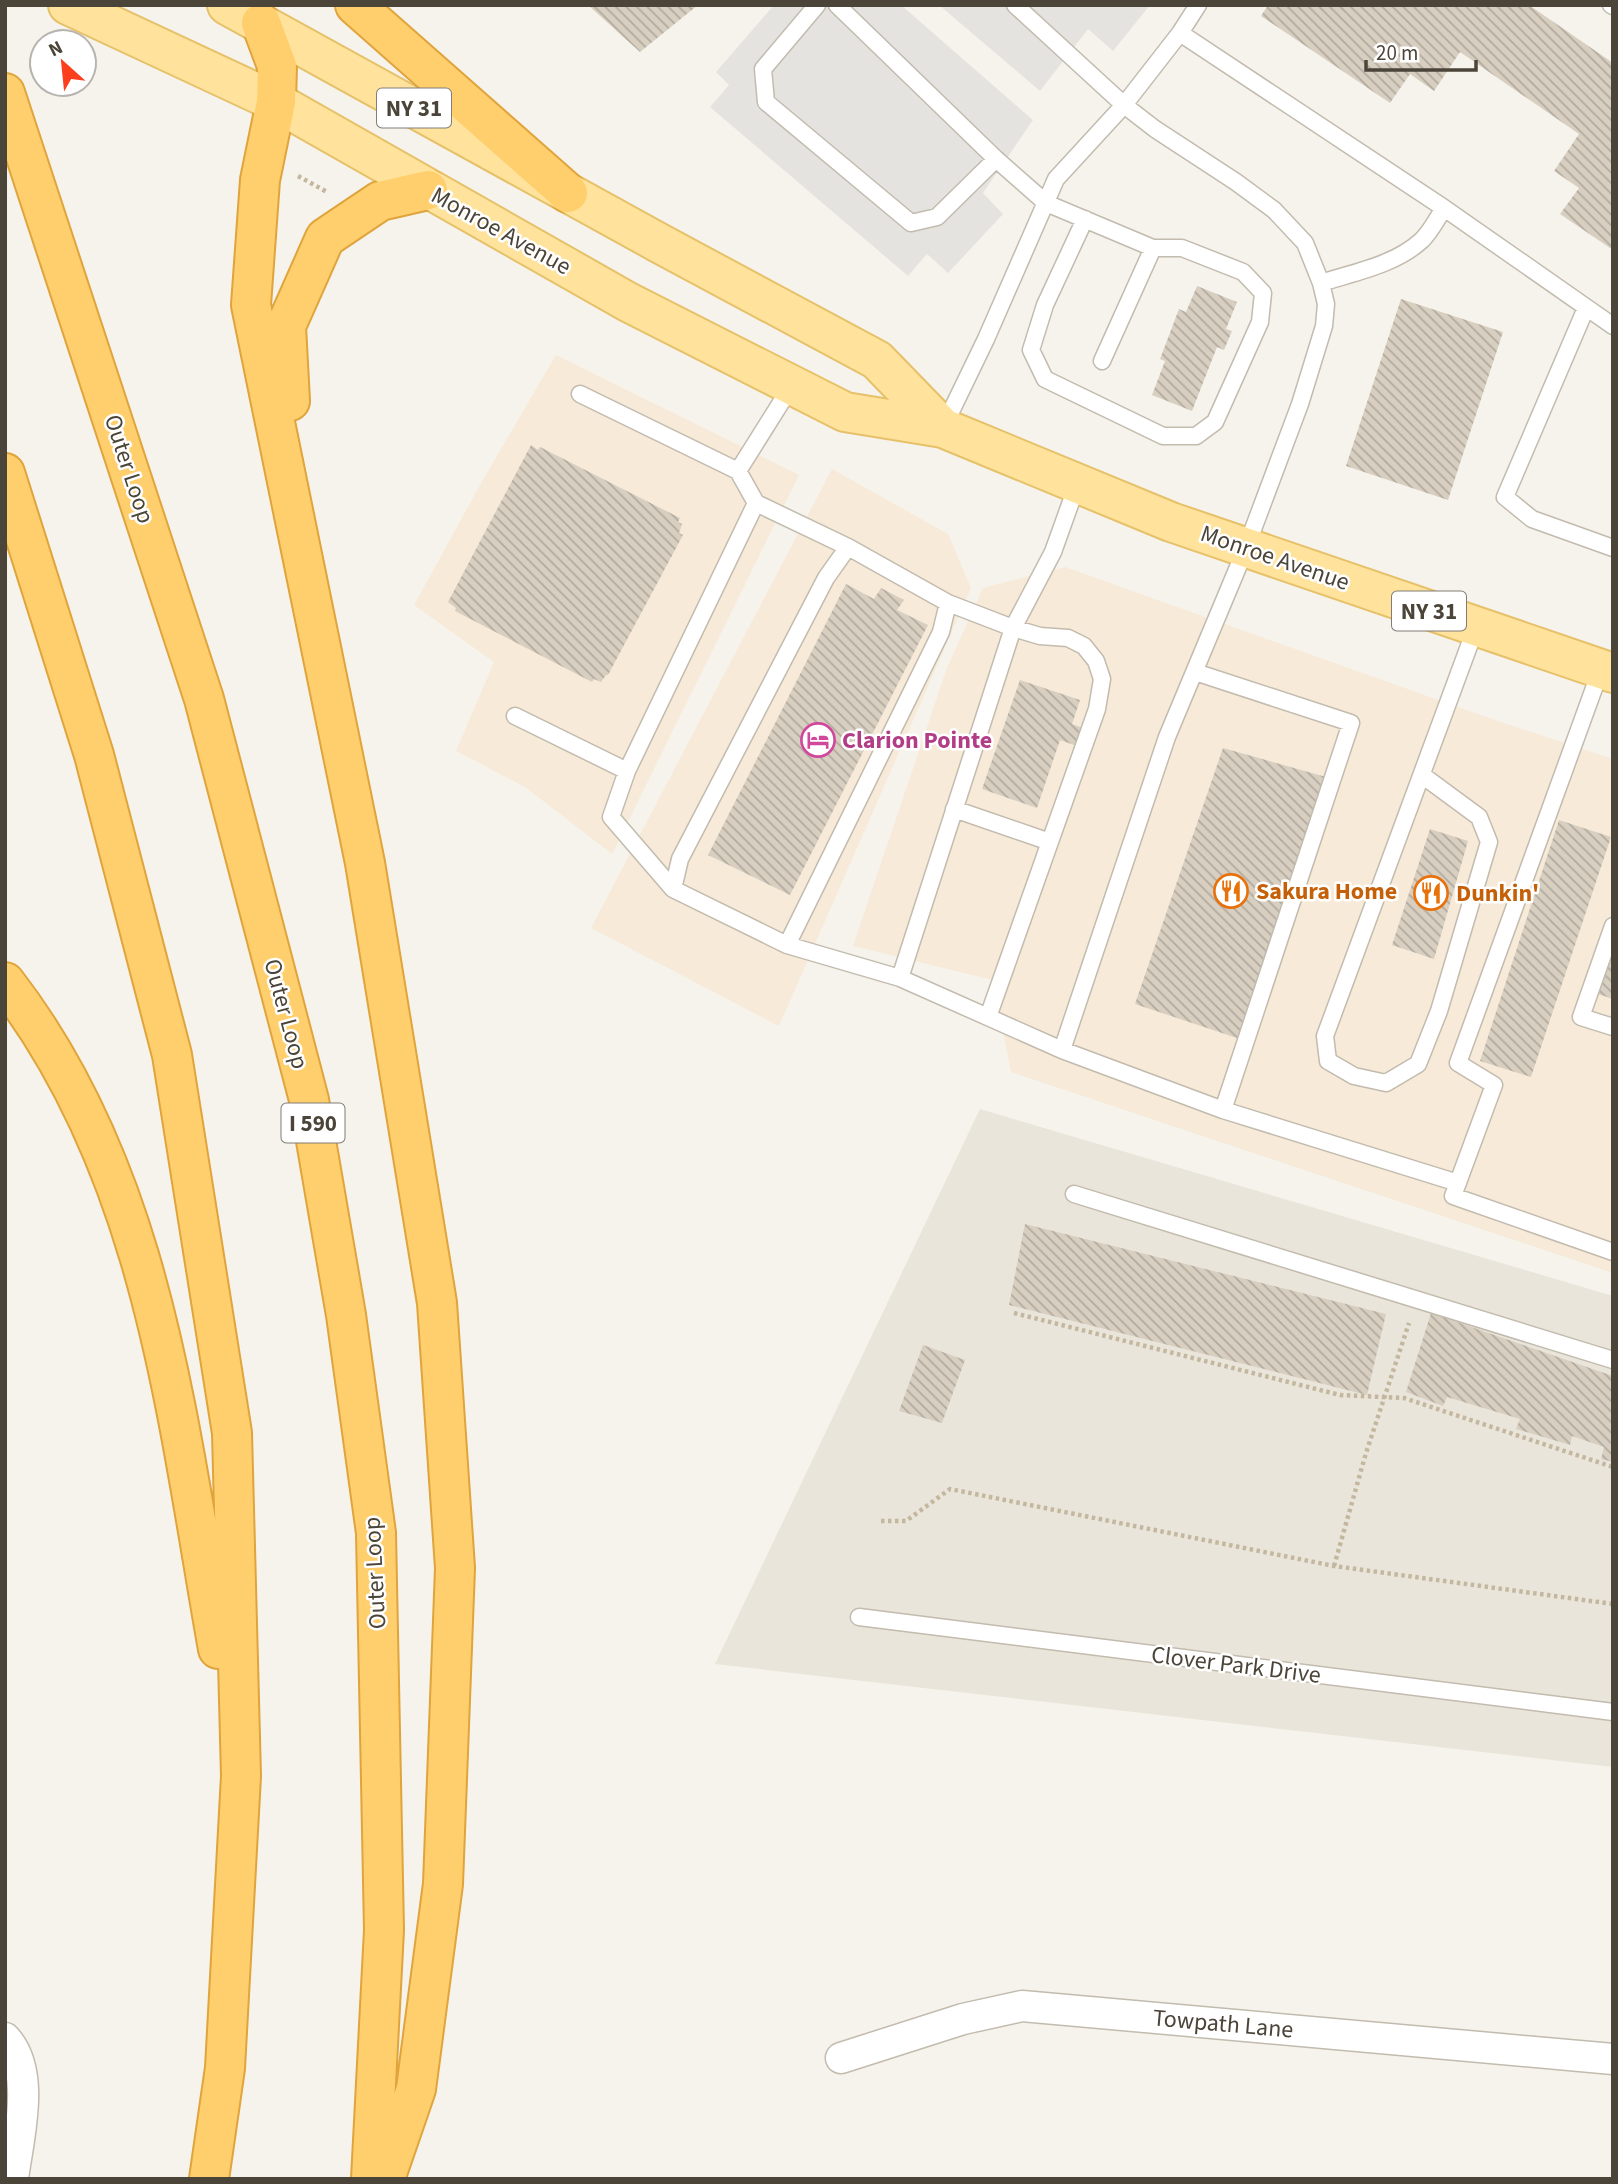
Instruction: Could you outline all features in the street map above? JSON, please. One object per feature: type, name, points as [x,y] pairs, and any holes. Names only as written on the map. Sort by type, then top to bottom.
[{"type":"highway","points":[[355,5],[568,193]]},
{"type":"highway","points":[[261,23],[277,66],[276,102],[260,180],[251,305],[365,863],[437,1303],[455,1568],[443,1884],[416,2090],[385,2179]]},
{"type":"highway","name":"Outer Loop","points":[[8,100],[204,699],[309,1100],[346,1315],[376,1533],[384,1930],[372,2179]]},
{"type":"highway","points":[[292,508],[286,326],[326,238],[380,201],[428,190]]},
{"type":"highway","points":[[5,473],[94,755],[172,1055],[232,1433],[241,1776],[225,2068],[209,2179]]},
{"type":"highway","points":[[5,982],[25,1008],[79,1096],[109,1165],[141,1258],[168,1369],[241,1776]]},
{"type":"main road","name":"Monroe Avenue","points":[[68,5],[276,102],[628,302],[845,412],[943,428],[1077,485],[1245,548],[1607,671]]},
{"type":"main road","name":"Monroe Avenue","points":[[227,5],[877,360],[943,428]]},
{"type":"street","name":"Towpath Lane","points":[[841,2058],[963,2019],[1021,2006],[1613,2059]]},
{"type":"street","points":[[5,2038],[18,2059],[24,2091],[13,2179]]},
{"type":"lane","points":[[817,5],[763,69],[766,102],[911,223],[937,218],[996,159]]},
{"type":"lane","points":[[837,5],[996,159],[1046,202],[1153,248],[1182,248],[1243,272],[1263,293],[1260,322],[1215,422],[1196,436],[1163,436],[1045,379],[1031,350],[1045,304],[1085,219]]},
{"type":"lane","points":[[1015,5],[1124,105],[1274,210],[1305,243],[1321,283],[1325,304],[1324,327],[1295,417],[1245,548],[1167,737],[1062,1050]]},
{"type":"lane","points":[[943,428],[986,339],[1056,179],[1124,105],[1180,33],[1198,5]]},
{"type":"lane","points":[[1180,33],[1444,208],[1613,326]]},
{"type":"lane","points":[[1321,283],[1388,261],[1408,251],[1424,237],[1444,208]]},
{"type":"lane","points":[[1102,361],[1153,248]]},
{"type":"lane","points":[[1587,308],[1505,497],[1532,519],[1613,548]]},
{"type":"lane","points":[[738,471],[792,384]]},
{"type":"lane","points":[[580,394],[738,471],[756,503],[848,547],[948,603],[1040,636],[1068,638],[1084,646],[1096,661],[1102,679],[1097,709],[988,1017]]},
{"type":"lane","points":[[900,978],[1013,628],[1053,552],[1077,485]]},
{"type":"lane","points":[[756,503],[627,771],[611,817],[673,889],[787,945],[900,978],[1062,1050],[1223,1110],[1458,1183]]},
{"type":"lane","points":[[673,889],[680,859],[826,578],[848,547]]},
{"type":"lane","points":[[787,945],[942,632],[948,603]]},
{"type":"lane","points":[[1422,775],[1479,817],[1489,842],[1439,1011],[1418,1063],[1386,1083],[1354,1076],[1328,1061],[1325,1036],[1476,627]]},
{"type":"lane","points":[[1195,671],[1351,723],[1223,1110]]},
{"type":"lane","points":[[1607,671],[1458,1063],[1494,1085],[1453,1196],[1613,1252]]},
{"type":"lane","points":[[515,716],[627,771]]},
{"type":"lane","points":[[954,809],[1050,842]]},
{"type":"lane","points":[[1613,926],[1581,1017],[1613,1027]]},
{"type":"lane","points":[[1074,1194],[1613,1360]]},
{"type":"lane","name":"Clover Park Drive","points":[[859,1617],[1613,1712]]},
{"type":"path","points":[[291,172],[328,192]]},
{"type":"path","points":[[1334,1566],[1366,1453],[1417,1299]]},
{"type":"path","points":[[1014,1313],[1340,1395],[1404,1398],[1613,1467]]},
{"type":"path","points":[[881,1521],[906,1521],[950,1489],[1334,1566],[1613,1604]]},
{"type":"shaded area","points":[[774,5],[901,5],[1033,120],[983,193],[1003,214],[948,273],[927,254],[908,276],[710,107],[729,85],[716,72]]},
{"type":"shaded area","points":[[939,5],[1150,5],[1113,51],[1088,29],[1040,91]]},
{"type":"shaded area","points":[[556,355],[799,475],[612,854],[525,787],[456,751],[494,662],[414,605]]},
{"type":"shaded area","points":[[832,469],[948,534],[971,588],[779,1026],[591,928]]},
{"type":"shaded area","points":[[1065,567],[1489,718],[1613,759],[1613,1273],[1011,1072],[993,980],[853,946],[947,668],[983,588]]},
{"type":"shaded area","points":[[980,1109],[1613,1296],[1613,1767],[715,1664]]},
{"type":"building","points":[[588,5],[698,5],[640,52]]},
{"type":"building","points":[[1268,5],[1529,5],[1613,63],[1613,250],[1560,214],[1579,188],[1554,171],[1579,134],[1460,52],[1434,91],[1410,74],[1390,103],[1261,16]]},
{"type":"building","points":[[1197,286],[1237,302],[1226,329],[1232,331],[1224,350],[1217,347],[1192,411],[1152,395],[1165,361],[1160,359],[1179,309],[1186,312]]},
{"type":"building","points":[[1401,299],[1503,332],[1448,500],[1346,466]]},
{"type":"building","points":[[531,445],[538,450],[540,447],[680,518],[678,522],[682,524],[679,533],[683,535],[608,675],[601,682],[594,679],[592,682],[455,611],[456,608],[448,602]]},
{"type":"building","name":"Clarion Pointe","points":[[846,584],[874,599],[881,588],[904,600],[897,610],[928,625],[790,895],[708,855]]},
{"type":"building","points":[[1020,680],[1080,700],[1072,724],[1083,728],[1077,746],[1060,740],[1037,808],[982,789]]},
{"type":"building","name":"Sakura Home","points":[[1223,748],[1326,777],[1240,1039],[1135,1004]]},
{"type":"building","points":[[1559,820],[1611,837],[1531,1077],[1480,1061]]},
{"type":"building","name":"Dunkin'","points":[[1430,829],[1468,841],[1434,959],[1392,945]]},
{"type":"building","points":[[1613,951],[1613,999],[1598,994]]},
{"type":"building","points":[[1025,1224],[1386,1314],[1367,1395],[1009,1305]]},
{"type":"building","points":[[1431,1313],[1613,1376],[1613,1462],[1601,1459],[1604,1447],[1572,1436],[1570,1445],[1516,1429],[1520,1419],[1447,1397],[1443,1406],[1406,1392]]},
{"type":"building","points":[[923,1345],[965,1360],[942,1423],[899,1411]]},
{"type":"place","name":"Clarion Pointe","points":[[818,740]]},
{"type":"place","name":"Sakura Home","points":[[1231,891]]},
{"type":"place","name":"Dunkin'","points":[[1431,893]]}]
